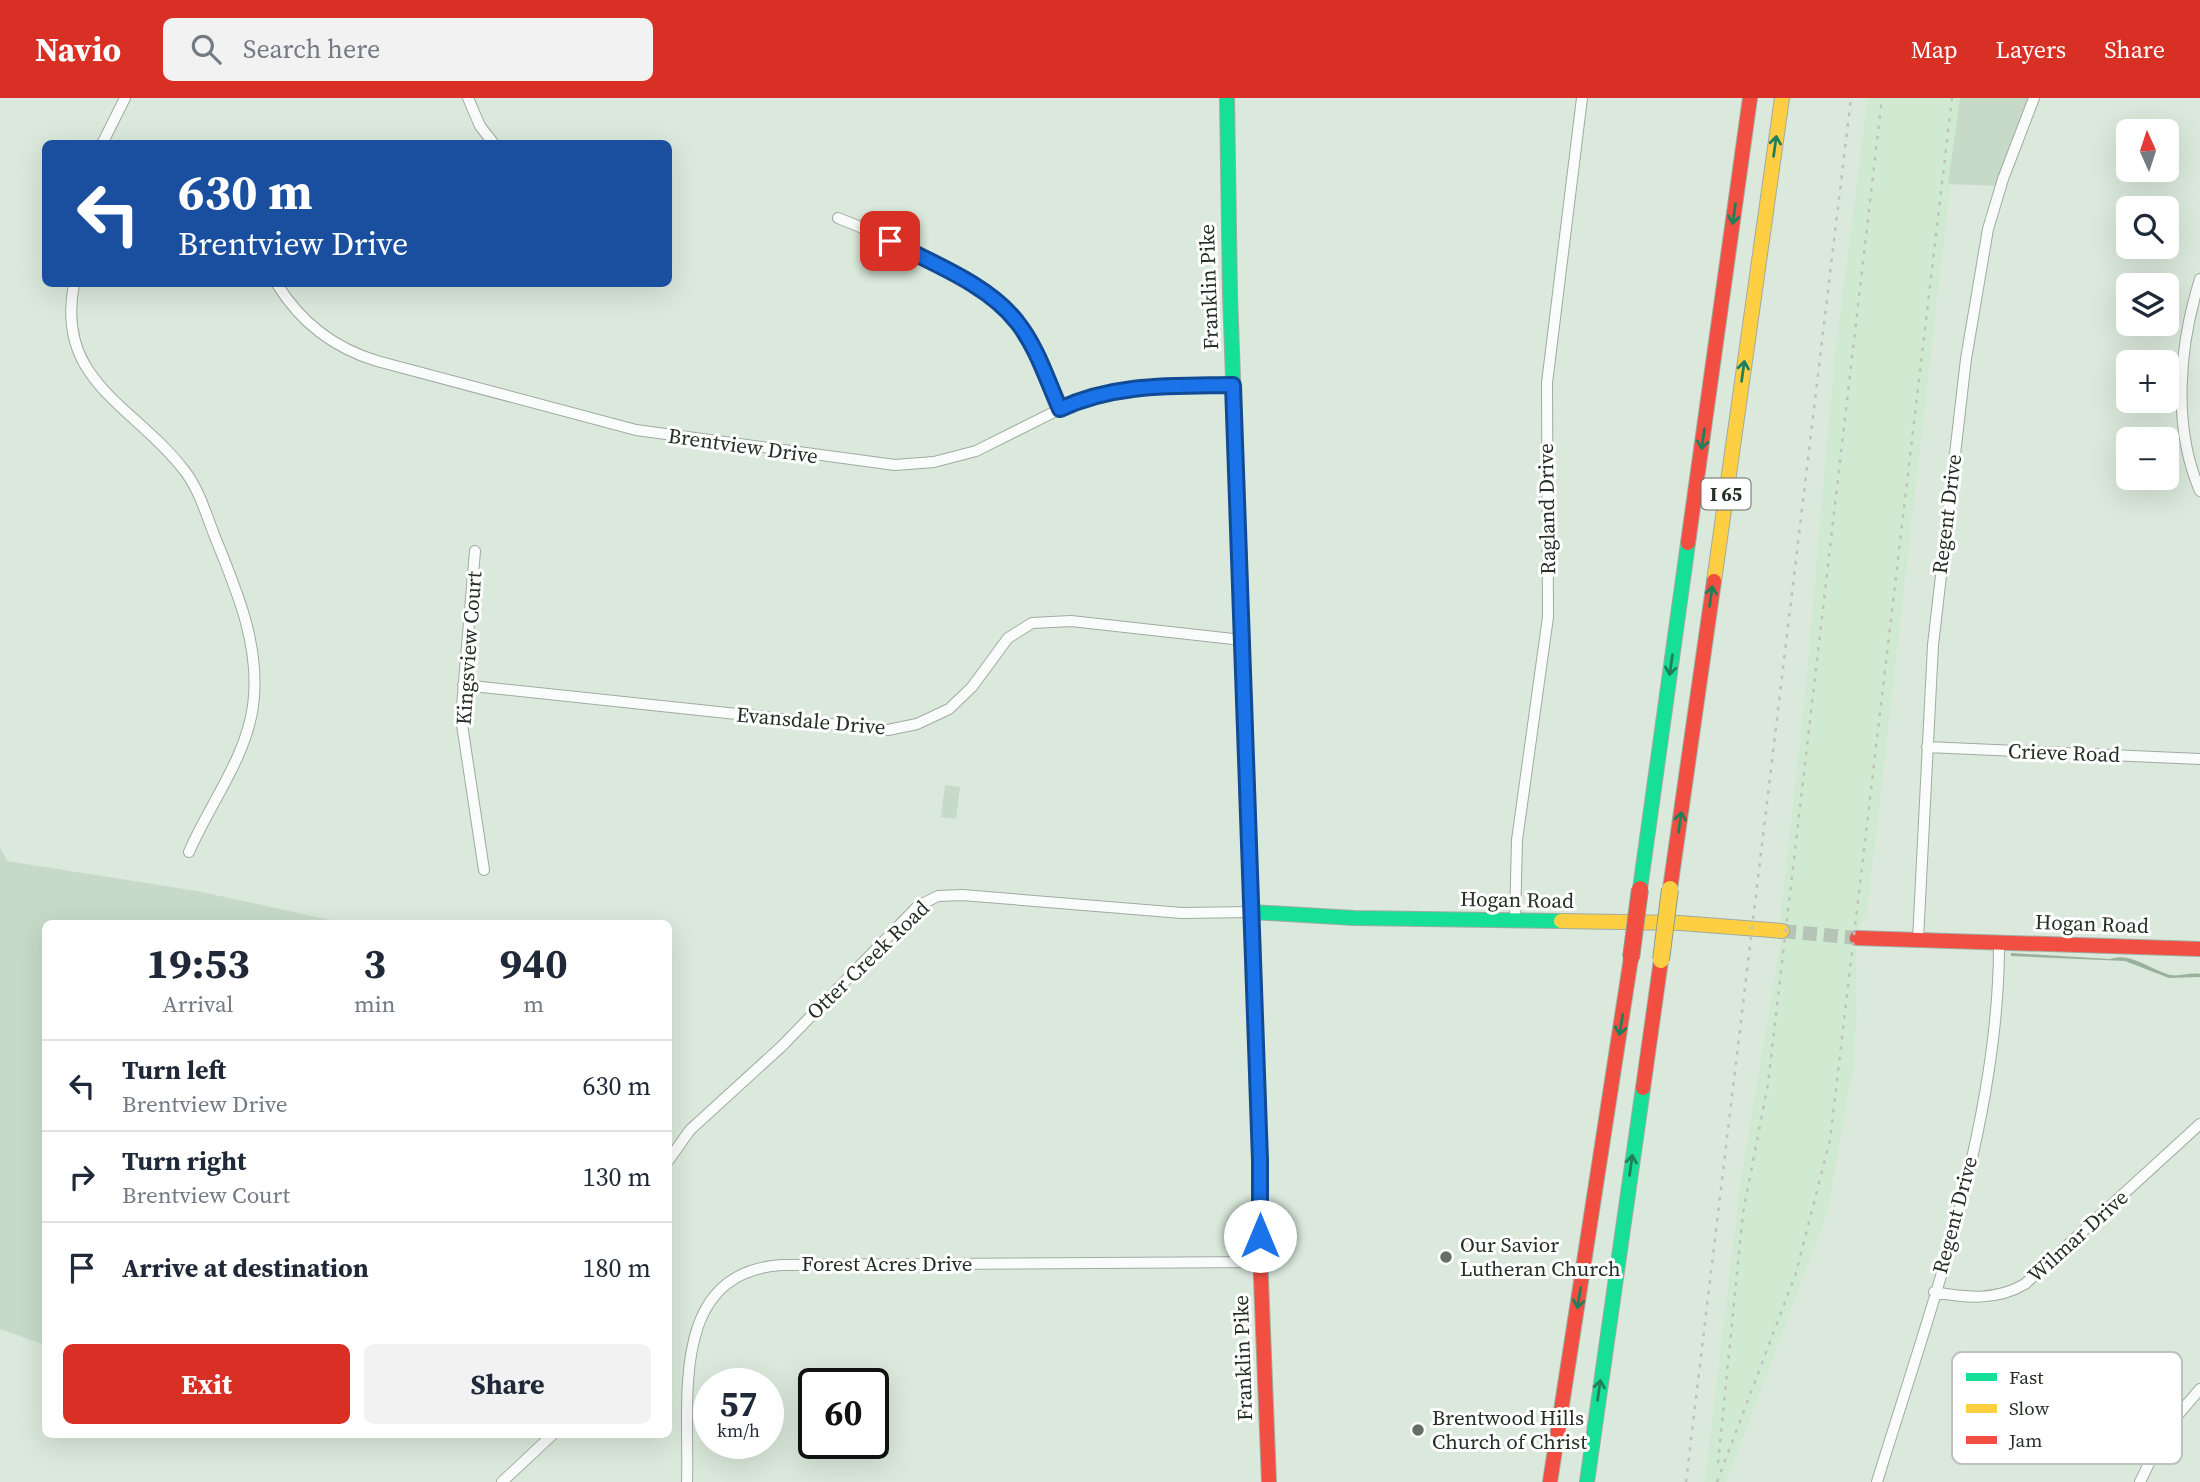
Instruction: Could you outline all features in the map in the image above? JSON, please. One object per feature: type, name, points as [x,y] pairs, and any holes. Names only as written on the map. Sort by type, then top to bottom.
[{"type":"main road","name":"Franklin Pike","points":[[1227,98],[1233,385],[1269,1482]]},
{"type":"main road","name":"I 65","points":[[1550,1482],[1632,958],[1751,98]]},
{"type":"main road","name":"I 65","points":[[1587,1482],[1782,98]]},
{"type":"main road","name":"Hogan Road","points":[[1252,912],[1354,918],[1680,923],[1782,931]]},
{"type":"main road","name":"Hogan Road","points":[[1857,937],[2200,949]]},
{"type":"street","points":[[104,140],[125,98]]},
{"type":"street","points":[[468,98],[480,126],[491,140]]},
{"type":"street","name":"Ragland Drive","points":[[1515,921],[1517,841],[1548,617],[1547,383],[1582,98]]},
{"type":"street","name":"Regent Drive","points":[[1918,940],[1937,599],[1975,298],[1997,198],[2034,98]]},
{"type":"street","points":[[838,218],[870,230],[950,274],[1006,310],[1024,331],[1060,409]]},
{"type":"street","points":[[2200,279],[2189,320],[2182,401],[2188,457],[2200,491]]},
{"type":"street","points":[[74,287],[69,320],[81,357],[110,399],[171,454],[193,484],[232,577],[250,640],[255,683],[249,721],[236,759],[189,852]]},
{"type":"street","name":"Brentview Drive","points":[[279,287],[293,307],[313,327],[350,352],[616,426],[669,436],[868,463],[920,464],[976,452],[1060,409],[1095,396],[1137,388],[1233,385]]},
{"type":"street","name":"Kingsview Court","points":[[475,551],[463,685],[462,730],[484,870]]},
{"type":"street","name":"Evansdale Drive","points":[[463,685],[888,730],[925,721],[957,703],[1008,638],[1032,623],[1071,621],[1242,640]]},
{"type":"street","name":"Crieve Road","points":[[1927,747],[2200,759]]},
{"type":"street","name":"Otter Creek Road","points":[[672,1155],[690,1129],[782,1046],[902,922],[931,898],[962,895],[1182,913],[1252,912]]},
{"type":"street","name":"Regent Drive","points":[[1877,1482],[1963,1188],[1988,1080],[1996,1019],[1999,942]]},
{"type":"street","name":"Wilmar Drive","points":[[1934,1292],[1981,1298],[2005,1293],[2029,1281],[2200,1124]]},
{"type":"street","name":"Forest Acres Drive","points":[[687,1482],[688,1362],[692,1341],[716,1297],[729,1283],[748,1271],[782,1265],[1260,1262]]},
{"type":"street","points":[[2182,1410],[2200,1389]]},
{"type":"street","points":[[502,1482],[549,1438]]},
{"type":"street","points":[[2140,1482],[2149,1464]]},
{"type":"shaded area","points":[[1868,98],[1960,98],[1867,913],[1858,929],[1856,943],[1857,1012],[1853,1069],[1827,1213],[1726,1482],[1705,1482],[1740,1187],[1781,939],[1781,912],[1804,707],[1835,353]]},
{"type":"shaded area","points":[[1960,98],[2028,98],[1995,186],[1948,184]]},
{"type":"shaded area","points":[[945,785],[960,787],[956,819],[941,817]]},
{"type":"shaded area","points":[[0,847],[7,861],[197,891],[331,920],[42,920],[42,1344],[0,1329]]},
{"type":"shaded area","points":[[2011,953],[2125,958],[2171,975],[2200,974],[2200,977],[2169,978],[2125,961],[2011,956]]},
{"type":"tunnel","points":[[1782,931],[1857,938]]},
{"type":"railway","points":[[1686,1482],[1851,98]]},
{"type":"railway","points":[[1718,1463],[1743,1213],[1768,1084],[1882,98]]},
{"type":"railway","points":[[1717,1482],[1796,1273],[1830,1140],[1952,98]]},
{"type":"traffic: fast","points":[[1227,98],[1230,293],[1243,665]]},
{"type":"traffic: fast","points":[[1640,889],[1688,543]]},
{"type":"traffic: fast","points":[[1252,912],[1354,918],[1561,921]]},
{"type":"traffic: fast","points":[[1587,1482],[1643,1088]]},
{"type":"traffic: slow","points":[[1714,581],[1782,98]]},
{"type":"traffic: slow","points":[[1243,665],[1260,1160],[1260,1254]]},
{"type":"traffic: slow","points":[[1661,960],[1670,889]]},
{"type":"traffic: slow","points":[[1561,921],[1680,923],[1782,931]]},
{"type":"traffic: jam","points":[[1688,543],[1750,98]]},
{"type":"traffic: jam","points":[[1670,889],[1714,581]]},
{"type":"traffic: jam","points":[[1631,958],[1640,889]]},
{"type":"traffic: jam","points":[[1857,938],[2200,949]]},
{"type":"traffic: jam","points":[[1550,1482],[1631,958]]},
{"type":"traffic: jam","points":[[1643,1088],[1661,960]]},
{"type":"traffic: jam","points":[[1260,1254],[1269,1482]]},
{"type":"place","name":"Our Savior Lutheran Church","points":[[1446,1257]]},
{"type":"place","name":"Brentwood Hills Church of Christ","points":[[1418,1430]]},
{"type":"route","points":[[890,241],[981,291],[1012,315],[1028,339],[1060,409],[1078,401],[1121,390],[1233,385],[1260,1160],[1260,1236]]}]
